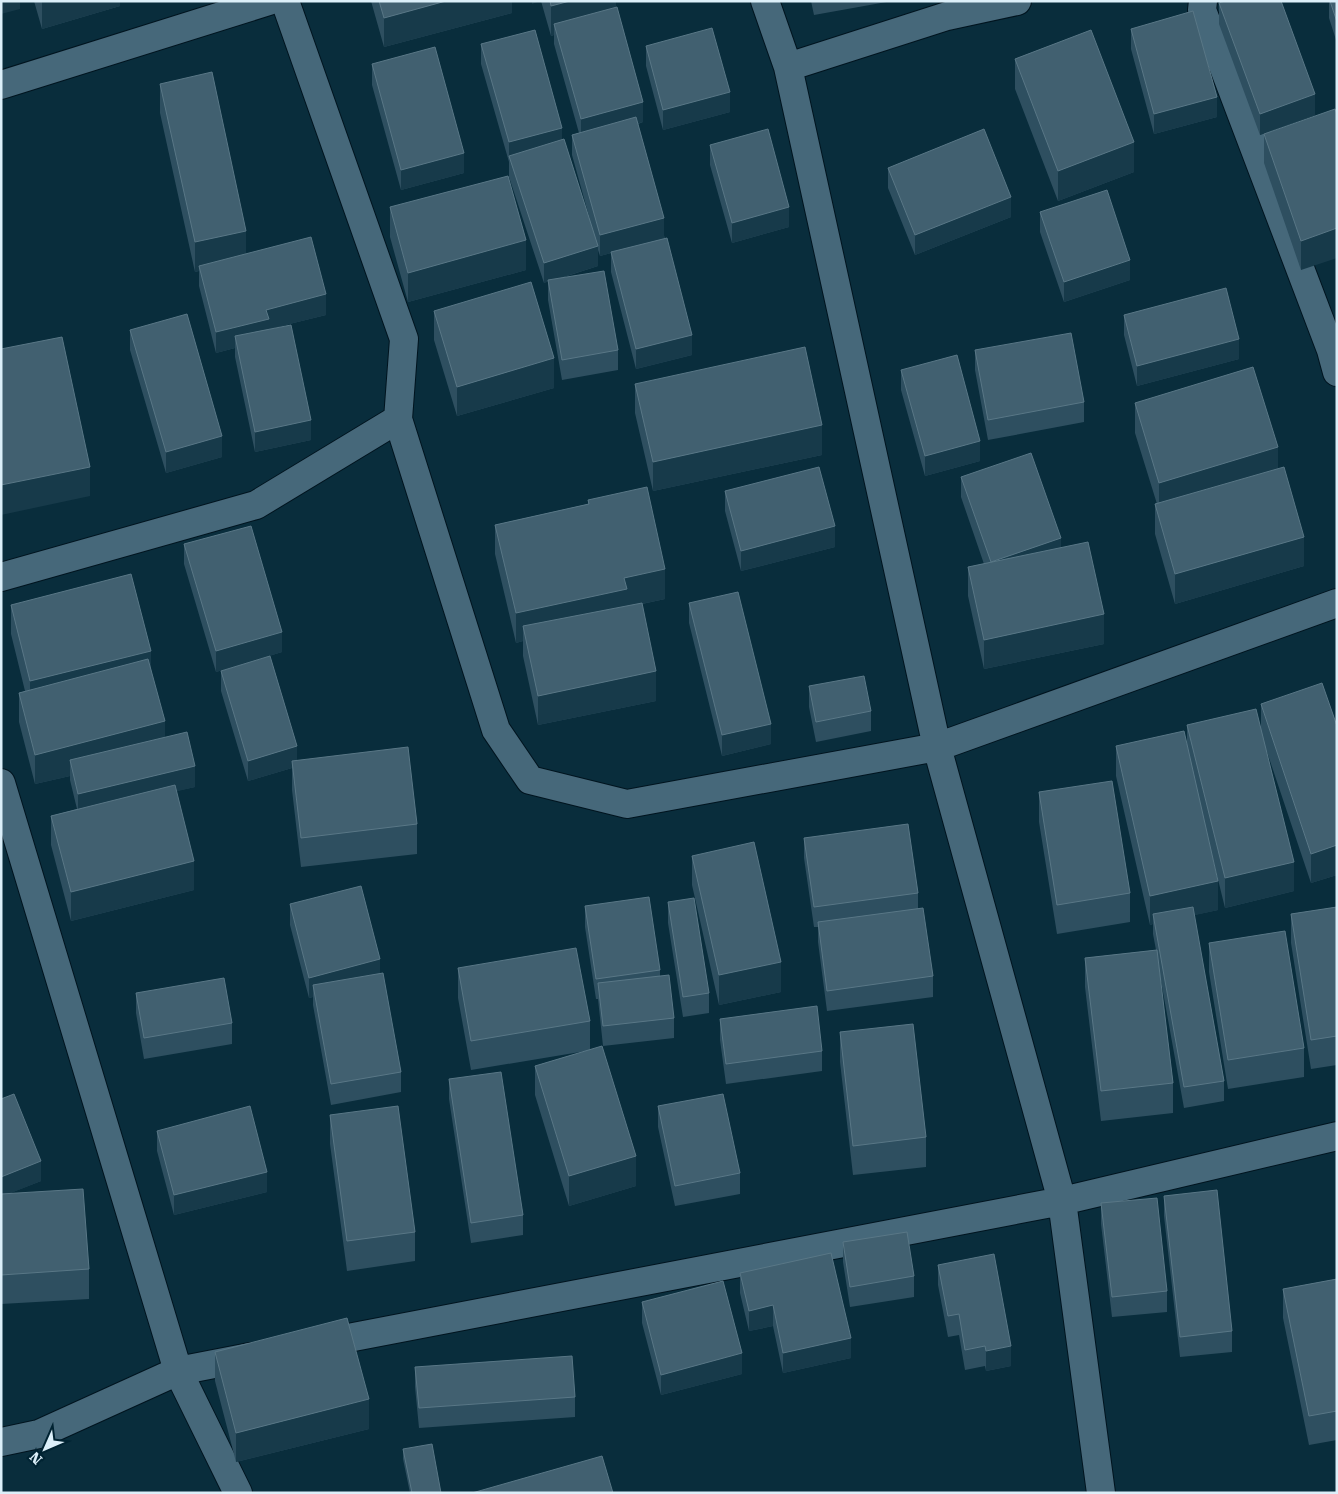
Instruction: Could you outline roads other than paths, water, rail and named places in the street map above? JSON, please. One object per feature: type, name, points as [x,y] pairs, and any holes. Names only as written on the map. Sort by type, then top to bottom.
[{"type":"street","points":[[1,86],[270,1]]},
{"type":"street","points":[[285,1],[404,339],[398,419],[496,730],[530,780],[627,804],[937,747],[1337,603]]},
{"type":"street","points":[[765,1],[788,67],[937,747],[1062,1201],[1101,1493]]},
{"type":"street","points":[[788,67],[947,16],[1017,1]]},
{"type":"street","points":[[1203,1],[1202,10],[1331,350],[1337,372]]},
{"type":"street","points":[[1,577],[256,505],[398,419]]},
{"type":"street","points":[[1,783],[178,1371],[238,1493]]},
{"type":"street","points":[[1,1442],[39,1434],[178,1371],[1062,1201],[1337,1136]]}]
